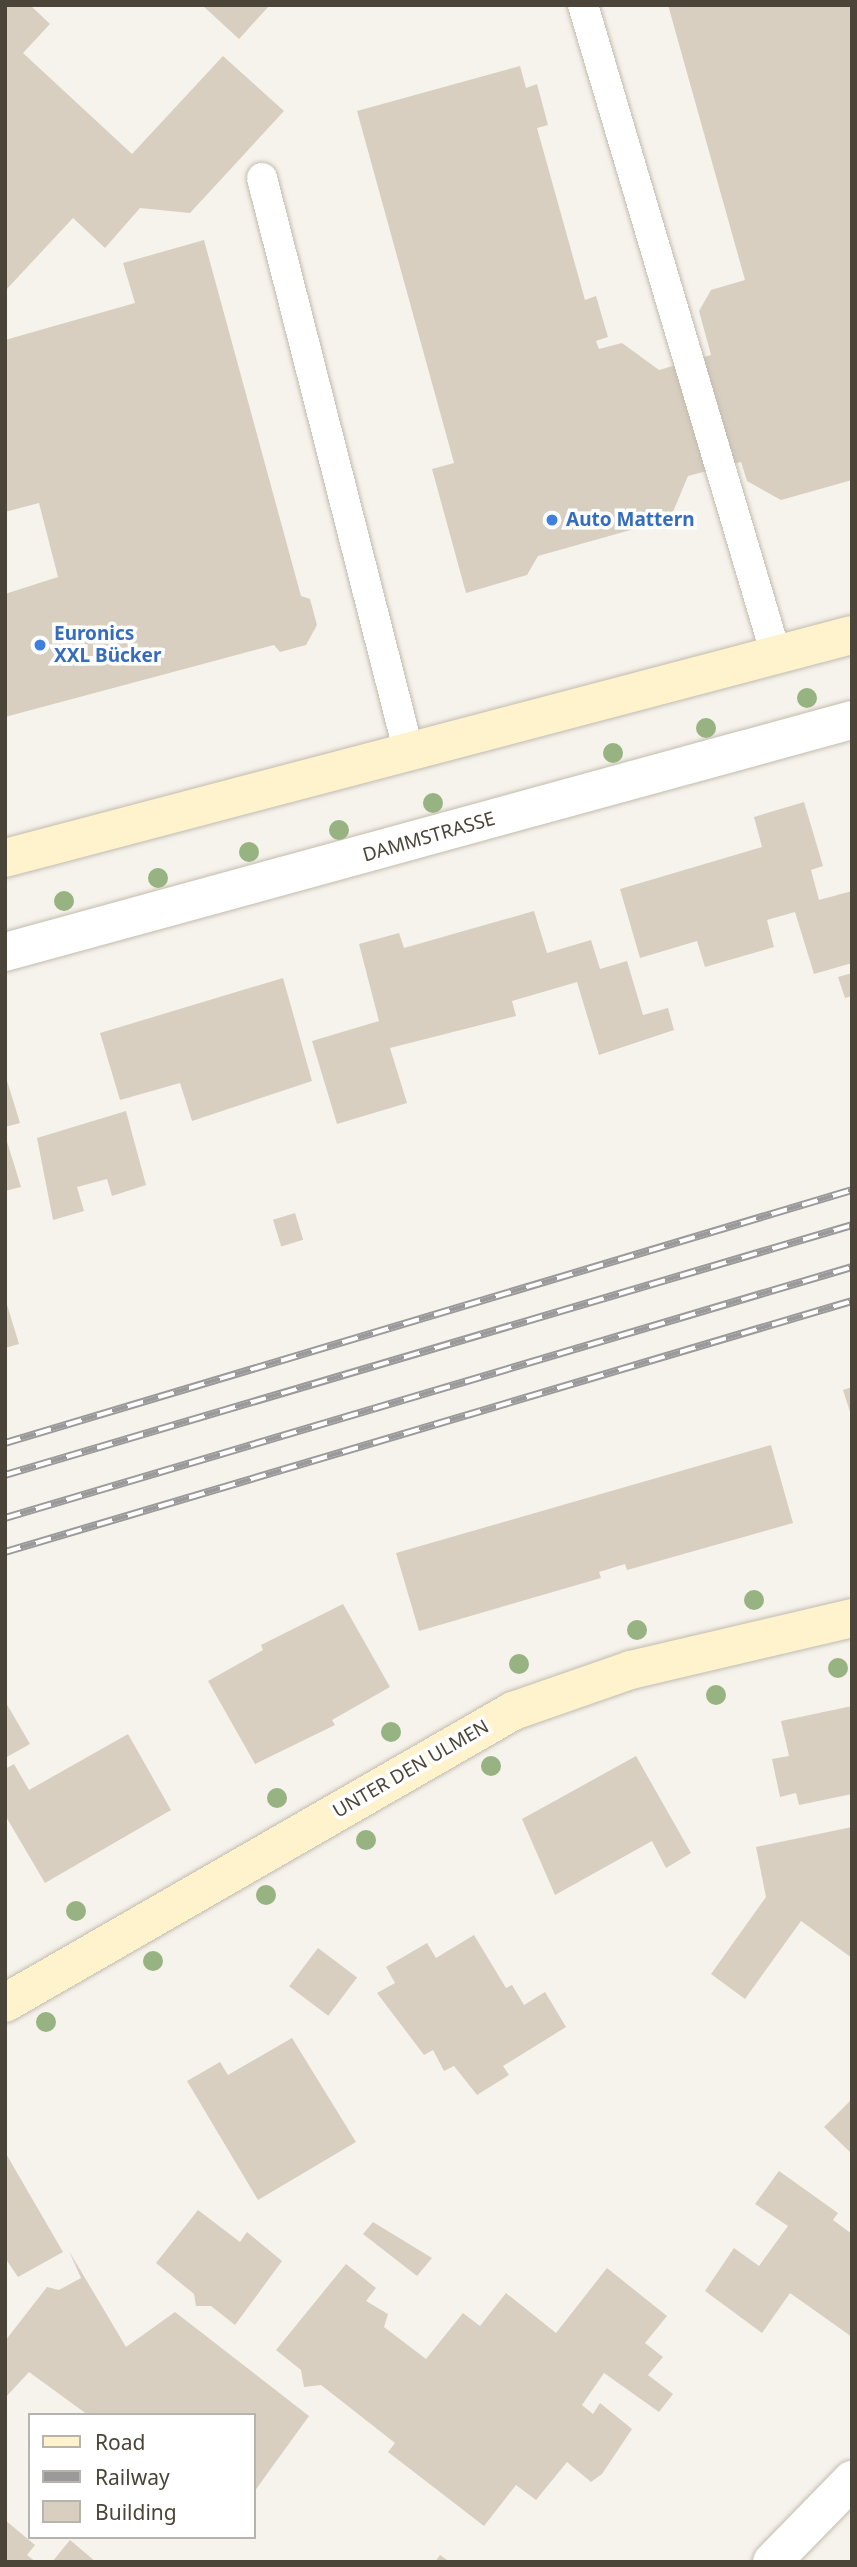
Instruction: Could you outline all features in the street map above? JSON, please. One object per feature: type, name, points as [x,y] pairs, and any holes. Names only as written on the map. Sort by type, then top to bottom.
[{"type":"main road","points":[[5,858],[408,749],[852,635]]},
{"type":"main road","name":"UNTER DEN ULMEN","points":[[5,2003],[513,1711],[631,1670],[852,1618]]},
{"type":"street","name":"DAMMSTRASSE","points":[[5,952],[852,720]]},
{"type":"street","points":[[772,2562],[852,2480]]},
{"type":"lane","points":[[583,5],[776,655]]},
{"type":"lane","points":[[262,178],[408,749]]},
{"type":"building","points":[[5,5],[30,5],[50,24],[23,53],[132,154],[223,56],[284,111],[190,213],[140,208],[105,248],[73,218],[5,291]]},
{"type":"building","points":[[202,5],[270,5],[239,39]]},
{"type":"building","points":[[668,5],[852,5],[852,480],[781,500],[747,481],[741,462],[688,476],[670,519],[538,556],[527,575],[466,593],[432,469],[454,463],[357,111],[520,66],[526,88],[537,84],[548,125],[537,128],[585,300],[596,296],[608,337],[596,341],[599,349],[622,343],[659,370],[711,355],[699,311],[711,290],[745,280]]},
{"type":"building","points":[[204,240],[301,596],[310,599],[317,625],[306,645],[280,652],[274,645],[5,717],[5,594],[58,577],[39,503],[5,512],[5,340],[135,303],[123,263]]},
{"type":"building","points":[[804,802],[823,866],[811,870],[819,900],[852,891],[852,963],[814,974],[795,912],[767,920],[774,947],[705,967],[697,941],[640,958],[620,889],[762,847],[754,817]]},
{"type":"building","points":[[534,911],[547,953],[591,940],[600,969],[627,961],[643,1015],[668,1008],[674,1030],[599,1055],[577,982],[512,1001],[516,1016],[390,1048],[407,1103],[337,1124],[312,1041],[379,1021],[359,944],[399,933],[404,948]]},
{"type":"building","points":[[852,973],[852,996],[845,998],[838,977]]},
{"type":"building","points":[[283,978],[312,1081],[192,1121],[180,1083],[120,1100],[100,1033]]},
{"type":"building","points":[[5,1074],[20,1123],[5,1127]]},
{"type":"building","points":[[126,1111],[146,1185],[112,1196],[107,1179],[77,1187],[84,1211],[53,1220],[37,1138]]},
{"type":"building","points":[[5,1135],[21,1187],[5,1191]]},
{"type":"building","points":[[295,1213],[303,1240],[281,1247],[273,1220]]},
{"type":"building","points":[[5,1298],[19,1344],[5,1348]]},
{"type":"building","points":[[852,1387],[852,1415],[851,1415],[843,1390]]},
{"type":"building","points":[[771,1445],[793,1523],[627,1570],[625,1564],[599,1572],[601,1578],[419,1631],[396,1553]]},
{"type":"building","points":[[343,1604],[390,1687],[332,1720],[335,1725],[255,1764],[208,1681],[263,1650],[261,1645]]},
{"type":"building","points":[[5,1701],[30,1744],[5,1758]]},
{"type":"building","points":[[852,1706],[852,1794],[799,1805],[796,1793],[780,1797],[772,1759],[789,1756],[781,1721]]},
{"type":"building","points":[[128,1734],[171,1810],[45,1883],[5,1815],[5,1769],[14,1764],[29,1790]]},
{"type":"building","points":[[636,1756],[691,1853],[666,1868],[652,1841],[555,1895],[522,1819]]},
{"type":"building","points":[[852,1827],[852,1958],[801,1921],[745,1999],[711,1974],[766,1897],[756,1847]]},
{"type":"building","points":[[474,1935],[506,1988],[512,1985],[524,2005],[545,1992],[566,2027],[503,2066],[509,2075],[477,2095],[454,2066],[444,2071],[433,2050],[424,2055],[377,1993],[395,1983],[386,1967],[427,1943],[436,1958]]},
{"type":"building","points":[[318,1948],[357,1977],[328,2016],[289,1986]]},
{"type":"building","points":[[292,2038],[356,2142],[258,2200],[187,2081],[220,2062],[228,2075]]},
{"type":"building","points":[[852,2099],[852,2154],[824,2127]]},
{"type":"building","points":[[5,2152],[63,2252],[18,2277],[5,2258]]},
{"type":"building","points":[[779,2171],[838,2213],[833,2220],[852,2234],[852,2337],[790,2293],[762,2333],[705,2291],[734,2248],[759,2266],[788,2226],[755,2204]]},
{"type":"building","points":[[198,2210],[240,2242],[247,2232],[282,2261],[235,2325],[211,2306],[196,2306],[194,2294],[156,2263]]},
{"type":"building","points":[[373,2222],[432,2258],[417,2276],[363,2234]]},
{"type":"building","points":[[69,2251],[126,2347],[175,2312],[309,2416],[256,2489],[256,2413],[85,2413],[29,2372],[5,2398],[5,2341],[47,2287],[59,2290],[81,2278]]},
{"type":"building","points":[[346,2264],[376,2288],[366,2301],[388,2314],[384,2327],[426,2359],[463,2313],[480,2326],[506,2293],[556,2333],[607,2268],[667,2316],[645,2343],[663,2357],[648,2375],[673,2394],[659,2412],[604,2373],[582,2405],[593,2414],[600,2403],[632,2429],[602,2474],[591,2482],[567,2462],[536,2500],[516,2485],[484,2526],[388,2452],[395,2443],[321,2385],[304,2387],[301,2370],[276,2350]]},
{"type":"building","points":[[5,2520],[35,2545],[27,2555],[36,2562],[5,2562]]},
{"type":"building","points":[[70,2540],[96,2562],[52,2562]]},
{"type":"building","points":[[440,2555],[450,2562],[435,2562]]},
{"type":"railway","points":[[5,1443],[852,1190]]},
{"type":"railway","points":[[5,1475],[852,1225]]},
{"type":"railway","points":[[5,1518],[852,1267]]},
{"type":"railway","points":[[5,1552],[852,1301]]},
{"type":"place","name":"Auto Mattern","points":[[552,520]]},
{"type":"place","name":"Euronics XXL Bücker","points":[[40,645]]}]
